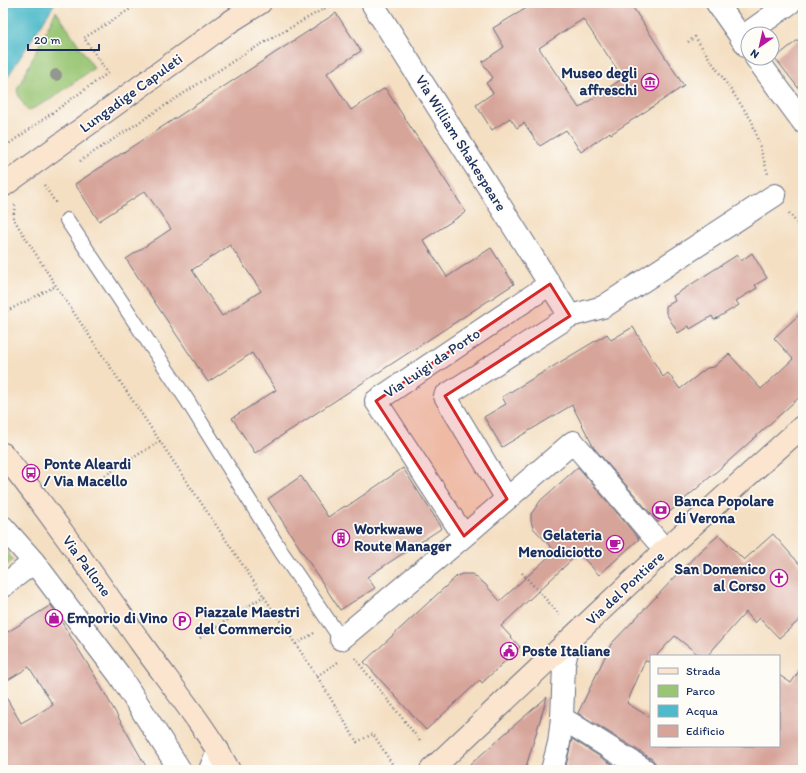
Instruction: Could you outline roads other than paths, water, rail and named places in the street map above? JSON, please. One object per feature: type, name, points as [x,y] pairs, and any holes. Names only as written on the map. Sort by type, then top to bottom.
[{"type":"street","name":"Lungadige Capuleti","points":[[3,186],[225,25],[260,3]]},
{"type":"street","name":"Via William Shakespeare","points":[[372,3],[550,284]]},
{"type":"street","points":[[717,3],[740,35]]},
{"type":"street","points":[[763,26],[790,3]]},
{"type":"street","points":[[762,66],[803,122]]},
{"type":"street","points":[[507,499],[445,396],[570,316],[603,307],[775,195]]},
{"type":"street","points":[[550,284],[570,316]]},
{"type":"street","name":"Via Luigi da Porto","points":[[464,536],[376,401],[550,284]]},
{"type":"street","name":"Via del Pontiere","points":[[432,770],[665,550],[803,426]]},
{"type":"street","points":[[341,639],[573,442],[665,550]]},
{"type":"street","name":"Via Pallone","points":[[5,461],[74,548],[218,750],[229,770]]},
{"type":"street","points":[[3,527],[34,562],[120,676],[180,770]]},
{"type":"street","points":[[3,586],[34,562]]},
{"type":"street","points":[[552,770],[559,743],[562,718],[564,665],[569,641]]},
{"type":"street","points":[[562,718],[645,770]]},
{"type":"street","points":[[210,770],[218,750]]},
{"type":"lane","points":[[67,220],[187,400],[282,553],[341,639]]},
{"type":"water","points":[[3,3],[55,3],[3,84]]},
{"type":"place","name":"Museo degli affreschi","points":[[650,82]]},
{"type":"place","name":"Ponte Aleardi / Via Macello","points":[[31,473]]},
{"type":"place","name":"Banca Popolare di Verona","points":[[661,510]]},
{"type":"place","name":"Workwawe Route Manager","points":[[341,538]]},
{"type":"place","name":"Gelateria Menodiciotto","points":[[615,544]]},
{"type":"place","name":"San Domenico al Corso","points":[[779,578]]},
{"type":"place","name":"Emporio di Vino","points":[[54,618]]},
{"type":"place","name":"Piazzale Maestri del Commercio","points":[[182,621]]},
{"type":"place","name":"Poste Italiane","points":[[509,651]]}]
